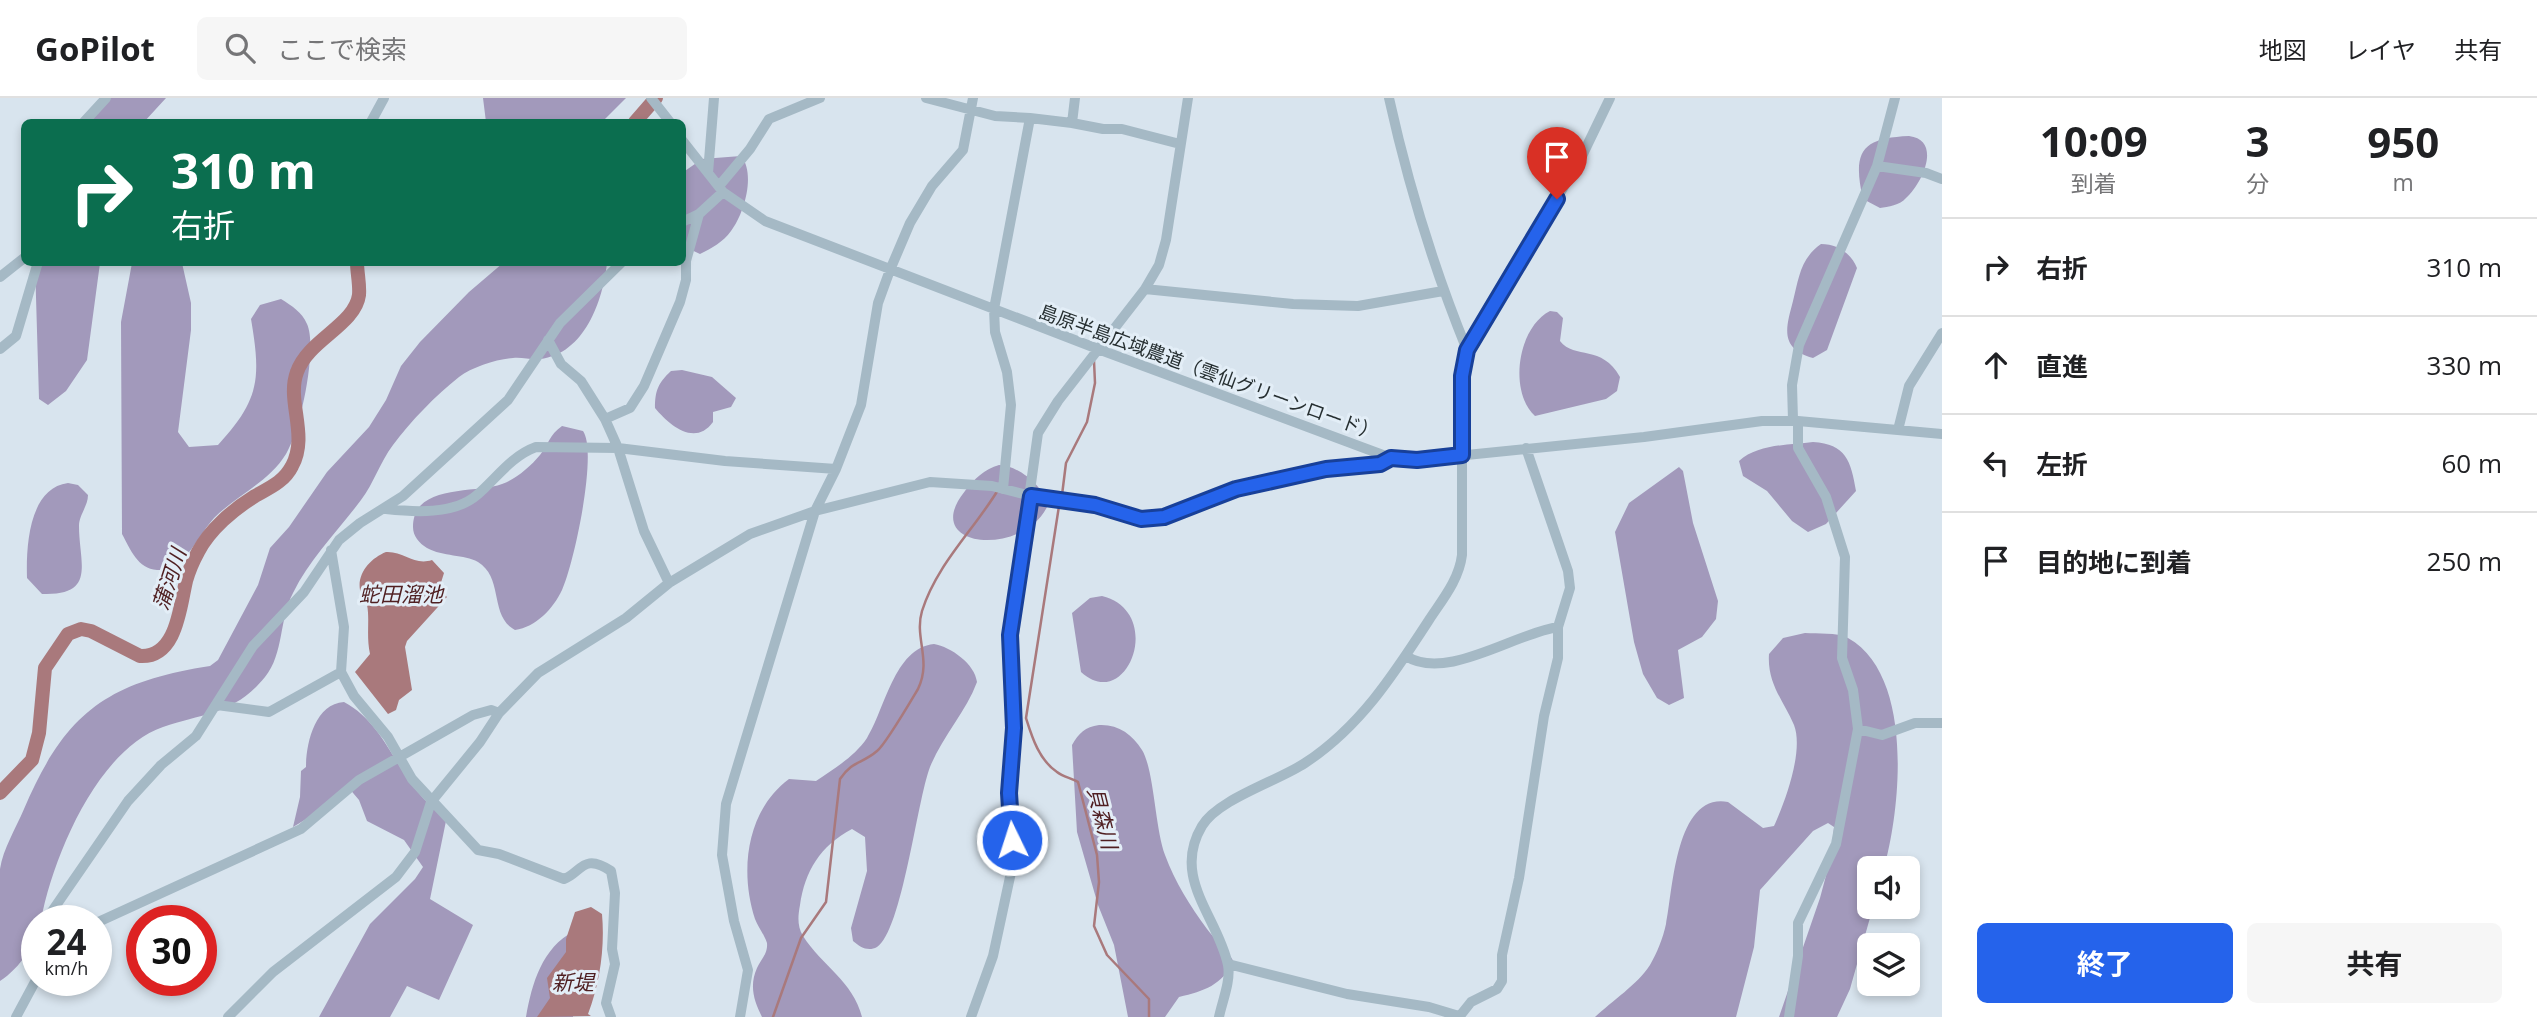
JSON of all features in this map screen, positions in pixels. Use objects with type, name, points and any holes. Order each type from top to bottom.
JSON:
[{"type":"street","points":[[87,119],[106,98]]},
{"type":"street","points":[[373,119],[384,98]]},
{"type":"street","points":[[651,98],[668,119]]},
{"type":"street","points":[[709,173],[714,98]]},
{"type":"street","points":[[686,220],[699,214],[721,189],[769,118],[820,98]]},
{"type":"street","points":[[926,98],[972,111],[1072,123],[1103,130],[1122,129],[1180,144]]},
{"type":"street","points":[[740,1017],[748,970],[734,921],[722,855],[723,819],[815,511],[836,469],[861,405],[878,303],[910,223],[946,167],[957,160],[963,150],[973,98]]},
{"type":"street","points":[[1072,123],[1074,98]]},
{"type":"street","points":[[971,1017],[993,956],[1013,863],[1009,793],[1014,728],[1010,635],[1031,496],[1032,458],[1038,433],[1159,265],[1166,240],[1188,98]]},
{"type":"street","points":[[1389,98],[1443,291],[1467,350]]},
{"type":"street","points":[[1219,1017],[1228,964],[1192,878],[1191,858],[1202,825],[1218,810],[1304,763],[1336,740],[1372,703],[1406,656],[1461,569],[1462,376],[1467,350],[1582,156],[1610,98]]},
{"type":"street","points":[[1790,1017],[1798,956],[1798,923],[1836,844],[1858,729],[1853,690],[1842,658],[1845,557],[1826,497],[1798,448],[1792,385],[1799,345],[1877,166],[1895,98]]},
{"type":"street","points":[[1003,489],[1011,405],[1007,372],[995,332],[993,309],[1030,118]]},
{"type":"street","name":"島原半島広域農道（雲仙グリーンロード）","points":[[686,144],[721,189],[765,221],[1391,458],[1417,460],[1644,437],[1729,424],[1796,421],[1942,434]]},
{"type":"street","points":[[1877,166],[1926,173],[1942,179]]},
{"type":"street","points":[[606,419],[630,408],[644,386],[680,302],[686,280],[686,261],[699,214]]},
{"type":"street","points":[[0,277],[21,260]]},
{"type":"street","points":[[0,349],[16,336],[37,266]]},
{"type":"street","points":[[56,905],[128,801],[161,765],[196,736],[253,646],[304,592],[331,550],[350,530],[386,509],[427,476],[509,400],[548,340],[568,315],[618,266]]},
{"type":"street","points":[[1144,289],[1293,304],[1358,306],[1443,291]]},
{"type":"street","points":[[1898,430],[1909,386],[1942,333]]},
{"type":"street","points":[[548,340],[561,365],[581,381],[606,419],[644,530],[669,583]]},
{"type":"street","points":[[386,509],[430,510],[462,504],[474,498],[525,451],[536,447],[618,448],[724,461],[836,469]]},
{"type":"street","points":[[1228,964],[1347,994],[1429,1007],[1459,1016],[1471,1002],[1497,989],[1502,981],[1502,955],[1519,878],[1544,716],[1558,658],[1558,627],[1570,587],[1569,571],[1526,448]]},
{"type":"street","points":[[228,1017],[273,972],[396,877],[415,852],[431,802],[480,742],[499,713],[538,673],[626,618],[669,583],[750,534],[815,511],[930,482],[1003,489],[1095,505],[1141,519],[1164,517],[1236,489],[1326,469],[1380,464],[1391,458]]},
{"type":"street","points":[[331,550],[344,627],[341,671],[354,696],[388,737],[398,758],[431,802],[470,843],[486,853],[499,854],[565,879],[586,864],[600,865],[611,871],[615,894],[612,949],[615,964],[606,1003],[611,1017]]},
{"type":"street","points":[[1406,656],[1425,664],[1459,659],[1524,635],[1558,627]]},
{"type":"street","points":[[217,705],[269,712],[341,671]]},
{"type":"street","points":[[112,916],[301,829],[359,780],[473,715],[491,710],[499,713]]},
{"type":"street","points":[[1858,729],[1882,734],[1915,723],[1942,723]]},
{"type":"street","points":[[16,1017],[27,996]]},
{"type":"shaded area","points":[[102,98],[166,98],[147,119],[90,119]]},
{"type":"shaded area","points":[[483,98],[626,98],[605,119],[486,119]]},
{"type":"shaded area","points":[[1909,136],[1919,139],[1925,145],[1927,153],[1918,183],[1901,202],[1894,205],[1880,208],[1863,199],[1859,169],[1864,150],[1880,140]]},
{"type":"shaded area","points":[[741,156],[748,173],[748,183],[744,205],[736,224],[721,242],[700,254],[686,247],[686,170],[702,159]]},
{"type":"shaded area","points":[[1821,244],[1843,250],[1857,268],[1827,350],[1813,358],[1795,349],[1790,343],[1787,328],[1801,270],[1809,256]]},
{"type":"shaded area","points":[[35,266],[100,266],[87,360],[66,391],[48,405],[39,399]]},
{"type":"shaded area","points":[[131,266],[183,266],[191,303],[191,330],[178,432],[189,447],[218,445],[250,401],[256,373],[251,319],[260,305],[281,299],[302,316],[310,336],[309,370],[302,410],[286,454],[271,473],[214,518],[183,559],[167,569],[157,570],[145,566],[132,552],[122,534],[121,322]]},
{"type":"shaded area","points":[[499,266],[607,266],[596,308],[580,336],[569,347],[556,355],[540,359],[507,359],[471,370],[450,384],[415,418],[388,452],[361,500],[300,580],[285,614],[279,647],[271,668],[254,689],[218,711],[163,727],[139,739],[118,758],[99,782],[67,837],[45,905],[21,905],[21,961],[0,981],[0,869],[10,839],[56,748],[94,707],[117,693],[174,673],[210,666],[218,660],[258,585],[270,548],[289,527],[327,472],[369,427],[386,400],[401,366],[420,342],[469,292]]},
{"type":"shaded area","points":[[1550,311],[1557,312],[1563,318],[1560,341],[1566,347],[1605,360],[1620,377],[1617,391],[1606,399],[1535,416],[1521,391],[1520,360],[1530,331],[1539,319]]},
{"type":"shaded area","points":[[682,370],[712,377],[736,398],[731,407],[713,412],[713,422],[698,433],[683,431],[667,421],[655,408],[660,383],[671,371]]},
{"type":"shaded area","points":[[562,426],[583,431],[587,443],[586,484],[578,534],[567,577],[558,597],[537,621],[515,630],[502,616],[491,577],[486,569],[472,559],[440,553],[424,546],[413,530],[416,513],[423,503],[434,497],[491,487],[512,479],[536,459]]},
{"type":"shaded area","points":[[1824,443],[1840,450],[1849,463],[1856,491],[1826,524],[1808,532],[1792,521],[1767,491],[1743,476],[1739,461],[1764,448]]},
{"type":"shaded area","points":[[999,465],[1014,469],[1029,478],[1046,498],[1048,505],[1036,522],[1018,533],[999,539],[980,540],[964,535],[955,525],[954,510],[972,482]]},
{"type":"shaded area","points":[[1679,467],[1683,471],[1693,523],[1718,601],[1716,619],[1702,637],[1678,650],[1684,698],[1669,705],[1657,698],[1643,674],[1634,642],[1615,532],[1629,503]]},
{"type":"shaded area","points":[[68,483],[78,485],[88,495],[79,526],[81,575],[78,583],[71,589],[42,594],[27,578],[32,520],[45,495],[55,487]]},
{"type":"shaded area","points":[[1102,596],[1121,606],[1132,621],[1136,638],[1133,656],[1125,671],[1113,680],[1098,681],[1081,672],[1072,613],[1090,598]]},
{"type":"shaded area","points":[[1805,633],[1833,634],[1848,638],[1869,656],[1884,681],[1893,711],[1897,778],[1890,842],[1887,856],[1857,856],[1857,919],[1870,919],[1866,933],[1857,933],[1857,964],[1850,989],[1837,1017],[1779,1017],[1820,898],[1831,857],[1834,827],[1828,823],[1813,831],[1760,890],[1754,947],[1736,1017],[1595,1017],[1639,979],[1655,956],[1666,924],[1680,847],[1697,812],[1710,803],[1728,802],[1763,828],[1774,826],[1792,776],[1797,748],[1794,725],[1773,683],[1769,664],[1769,654],[1783,638]]},
{"type":"shaded area","points":[[934,644],[961,657],[972,669],[977,682],[930,767],[901,892],[886,936],[877,947],[870,949],[853,941],[851,928],[867,871],[865,837],[852,829],[823,852],[810,870],[802,893],[798,917],[801,932],[852,993],[862,1017],[762,1017],[755,999],[753,981],[767,943],[755,919],[748,881],[750,842],[756,824],[775,792],[789,779],[816,781],[856,751],[867,738],[900,668],[909,656],[920,648]]},
{"type":"shaded area","points":[[344,702],[376,730],[416,790],[446,821],[430,899],[473,925],[439,1000],[407,986],[390,1017],[319,1017],[370,924],[415,879],[423,867],[404,840],[367,821],[359,800],[348,787],[318,812],[293,827],[300,797],[301,771],[306,767],[314,726],[326,710],[334,704]]},
{"type":"shaded area","points":[[1099,725],[1124,731],[1142,750],[1169,865],[1195,912],[1234,962],[1218,982],[1179,997],[1165,1017],[1128,1017],[1114,945],[1098,905],[1077,832],[1072,745],[1083,731]]},
{"type":"shaded area","points":[[574,931],[573,1017],[526,1017],[535,979],[546,957],[563,938]]},
{"type":"water","name":"蛇田溜池","points":[[386,552],[414,560],[432,560],[444,573],[439,589],[447,597],[407,641],[405,647],[412,690],[399,700],[396,710],[388,714],[355,672],[370,654],[368,610],[360,590],[361,578],[370,562]]},
{"type":"water","name":"新堤","points":[[591,907],[602,914],[603,939],[598,977],[588,1014],[591,1016],[537,1017],[550,998],[547,978],[566,952],[566,939],[575,912]]},
{"type":"waterway","name":"蒲河川","points":[[638,119],[656,98]]},
{"type":"waterway","name":"蒲河川","points":[[0,793],[32,760],[39,733],[45,668],[68,634],[81,629],[91,631],[140,656],[162,649],[175,629],[188,573],[203,544],[231,513],[276,484],[289,472],[297,454],[298,442],[294,395],[297,372],[311,351],[341,324],[356,306],[359,295],[357,266]]},
{"type":"waterway","name":"貝森川","points":[[1062,495],[1066,463],[1087,422],[1095,383],[1094,361]]},
{"type":"waterway","points":[[773,1017],[801,938],[826,902],[840,779],[849,768],[881,747],[918,689],[923,668],[920,630],[922,611],[946,563],[998,490]]},
{"type":"waterway","name":"貝森川","points":[[1059,506],[1026,718],[1045,761],[1059,774],[1078,782],[1097,855],[1099,882],[1094,926],[1107,955],[1149,999],[1149,1017]]},
{"type":"route","points":[[1012,840],[1009,793],[1014,728],[1010,635],[1031,496],[1095,505],[1141,519],[1164,517],[1236,489],[1326,469],[1380,464],[1391,458],[1417,460],[1462,455],[1462,376],[1467,350],[1557,199]]}]
